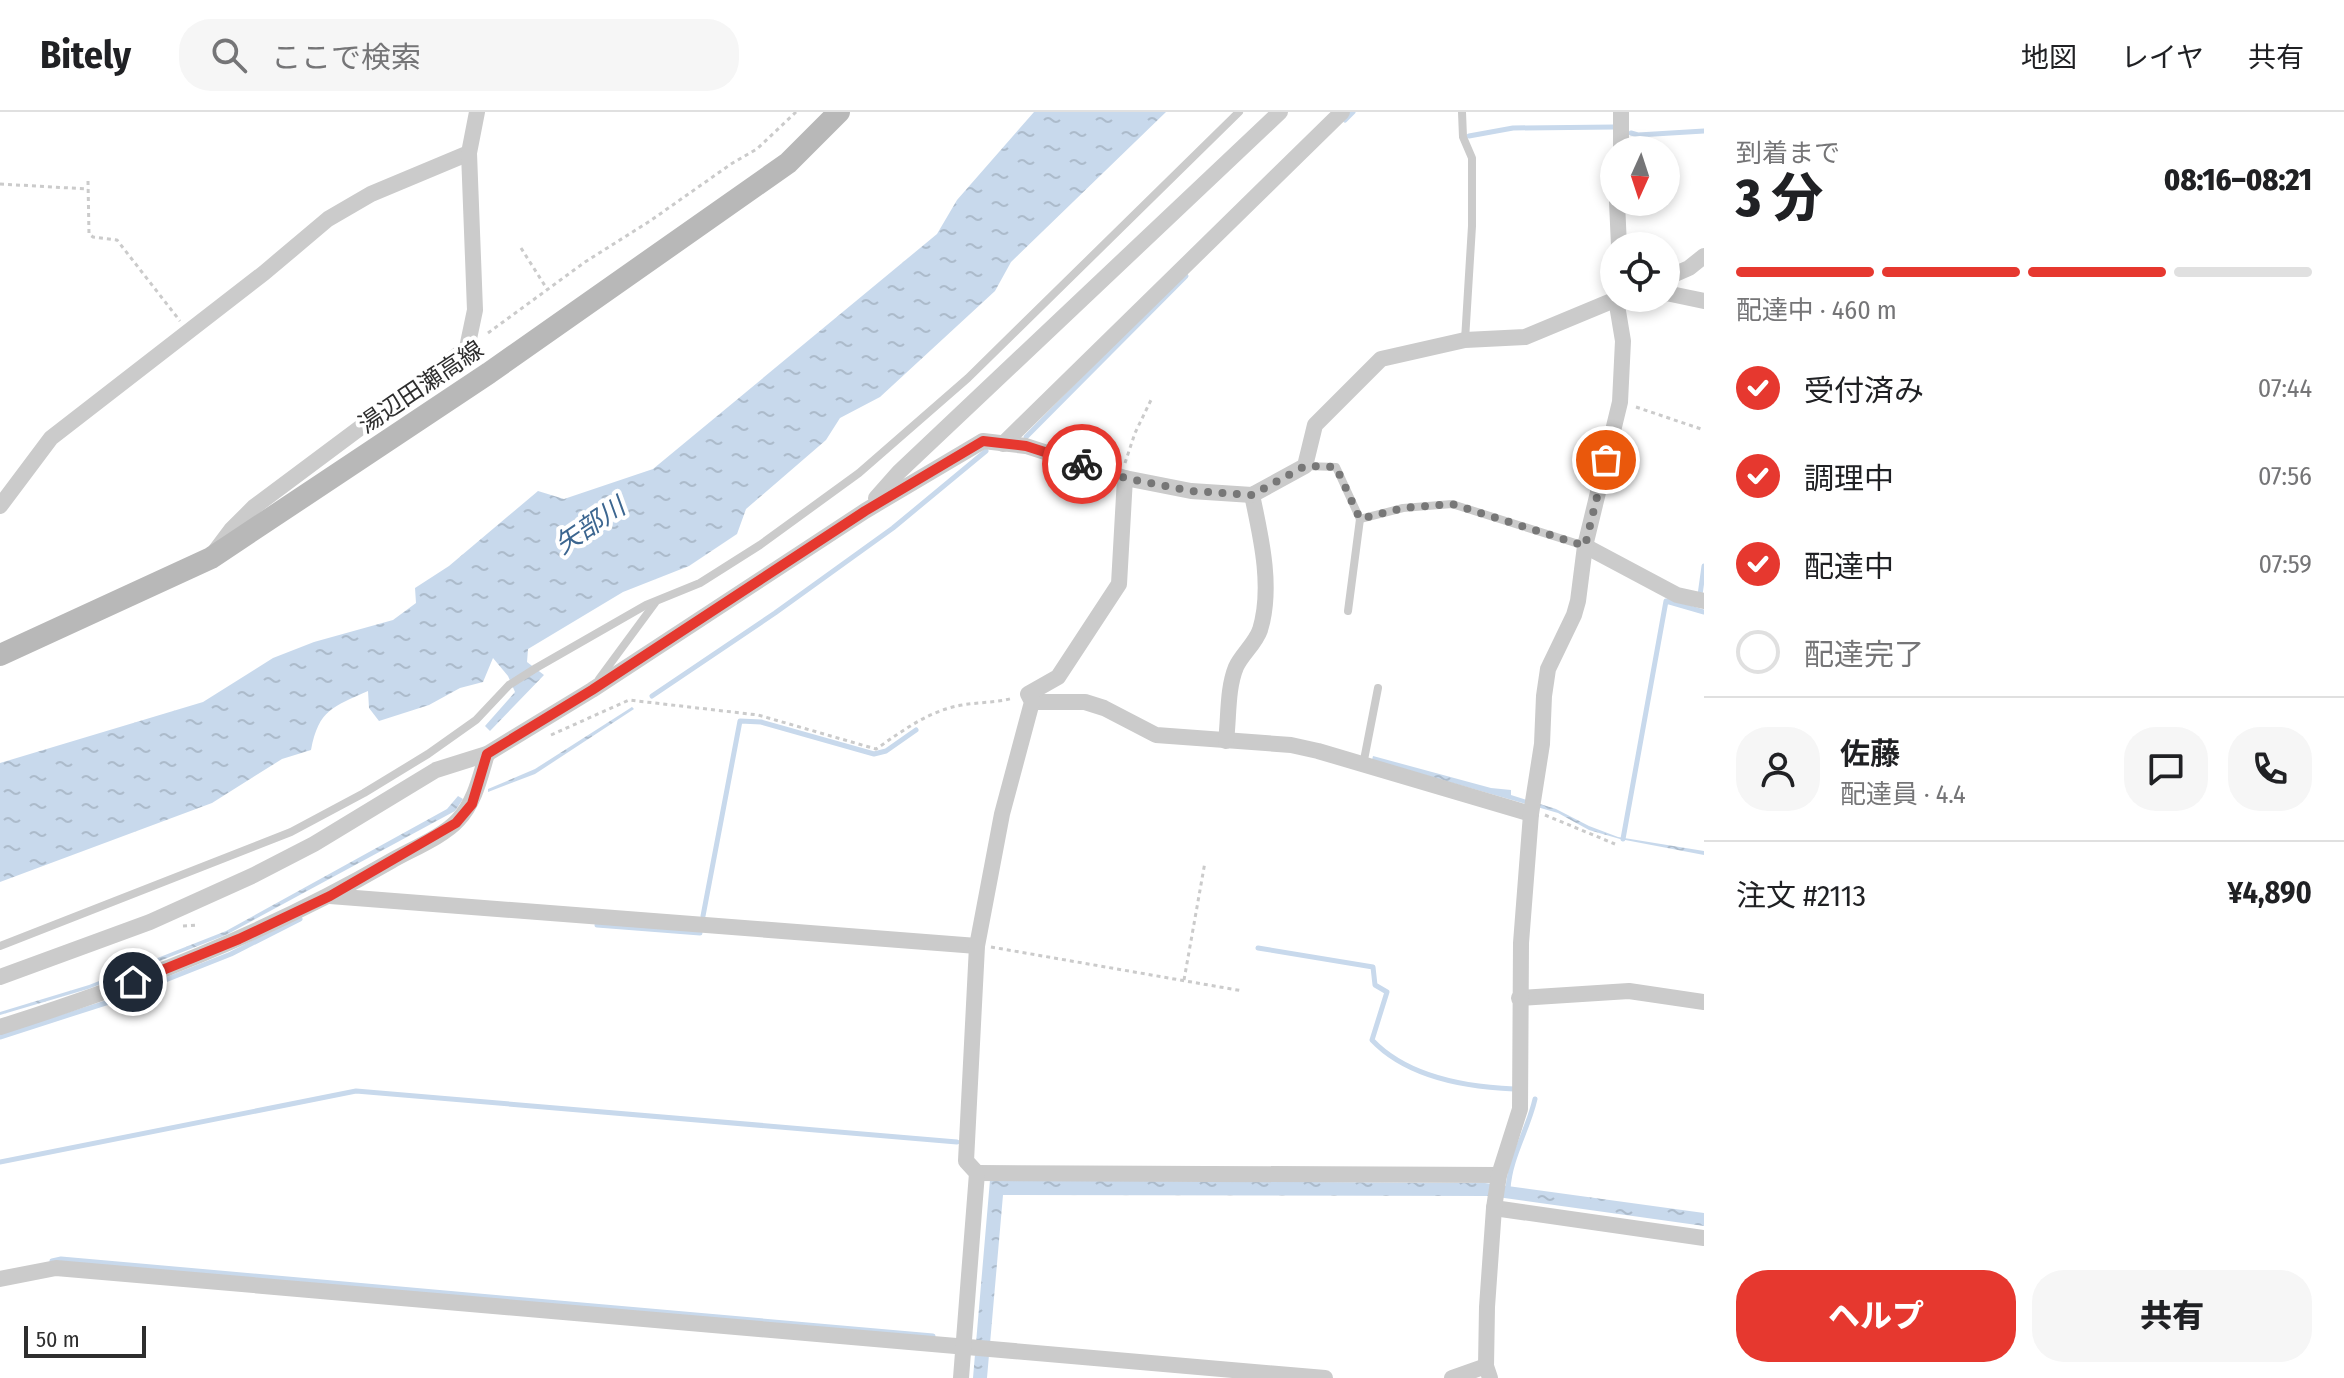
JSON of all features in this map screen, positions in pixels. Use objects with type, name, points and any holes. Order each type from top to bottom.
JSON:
[{"type":"main road","name":"湯辺田瀬高線","points":[[0,655],[211,558],[489,373],[788,163],[839,112]]},
{"type":"street","points":[[211,558],[231,530],[254,507],[467,348],[475,310],[469,153],[477,112]]},
{"type":"street","points":[[865,511],[899,472],[1280,112]]},
{"type":"street","points":[[1003,444],[1342,112]]},
{"type":"street","points":[[1621,112],[1621,136]]},
{"type":"street","points":[[0,506],[51,438],[264,273],[328,219],[371,194],[469,153]]},
{"type":"street","points":[[1680,272],[1704,256]]},
{"type":"street","points":[[1680,296],[1704,301]]},
{"type":"street","points":[[0,977],[150,922],[254,875],[314,844],[436,770],[487,754],[592,690],[865,511],[983,441],[1026,446],[1123,477],[1191,491],[1252,495],[1305,466],[1315,425],[1381,359],[1465,340],[1525,337],[1600,306]]},
{"type":"street","points":[[1452,1378],[1488,1372],[1494,1208],[1499,1175],[1520,1109],[1521,943],[1532,813],[1542,744],[1544,696],[1548,669],[1574,615],[1585,546],[1620,402],[1623,341],[1619,312]]},
{"type":"street","points":[[961,1378],[968,1348],[977,1173],[966,1161],[977,945],[1002,814],[1030,698],[1058,677],[1119,584],[1123,477]]},
{"type":"street","points":[[1226,741],[1232,681],[1237,664],[1259,633],[1265,602],[1263,547],[1252,495]]},
{"type":"street","points":[[1585,546],[1677,595],[1704,601]]},
{"type":"street","points":[[1030,698],[1085,702],[1114,712],[1156,735],[1291,745],[1532,813]]},
{"type":"street","points":[[0,1027],[107,993],[239,939],[330,896],[456,823],[472,804],[487,754]]},
{"type":"street","points":[[330,896],[977,945]]},
{"type":"street","points":[[1519,998],[1629,991],[1704,1002]]},
{"type":"street","points":[[977,1173],[1499,1175]]},
{"type":"street","points":[[1494,1208],[1704,1238]]},
{"type":"street","points":[[0,1279],[56,1268],[1325,1378]]},
{"type":"lane","points":[[0,946],[291,832],[428,754],[476,720],[509,685],[536,668],[656,601],[700,583],[748,553],[859,473],[968,378],[1239,112]]},
{"type":"lane","points":[[1462,112],[1463,137],[1472,158],[1472,226],[1465,340]]},
{"type":"lane","points":[[1305,466],[1336,467],[1360,519],[1348,611]]},
{"type":"lane","points":[[1360,519],[1403,508],[1452,504],[1585,546]]},
{"type":"lane","points":[[592,690],[656,601]]},
{"type":"lane","points":[[1363,765],[1378,688]]},
{"type":"path","points":[[467,348],[547,290],[757,149],[796,112]]},
{"type":"path","points":[[88,181],[89,234],[117,240],[189,332]]},
{"type":"path","points":[[0,184],[88,189]]},
{"type":"path","points":[[521,248],[547,290]]},
{"type":"path","points":[[1123,477],[1135,433],[1151,400]]},
{"type":"path","points":[[1620,402],[1704,430]]},
{"type":"path","points":[[548,736],[629,700],[758,715],[876,749],[931,712],[963,704],[1030,698]]},
{"type":"path","points":[[1532,813],[1561,820],[1581,832],[1615,844]]},
{"type":"path","points":[[1184,981],[1205,862]]},
{"type":"path","points":[[977,945],[1243,991]]},
{"type":"water","name":"矢部川","points":[[1034,112],[1166,112],[1011,262],[995,291],[880,397],[840,418],[826,440],[746,509],[737,534],[689,566],[623,592],[528,649],[527,662],[544,675],[490,731],[485,726],[515,692],[508,676],[493,658],[483,682],[460,688],[429,705],[379,721],[369,708],[368,691],[329,711],[318,726],[311,750],[282,759],[212,803],[0,882],[0,763],[203,702],[273,658],[314,642],[393,620],[416,603],[415,588],[449,566],[538,491],[564,499],[653,469],[937,234],[957,200]]},
{"type":"water","points":[[632,707],[634,709],[535,774],[488,792],[488,789],[535,769]]},
{"type":"water","points":[[1373,756],[1491,788],[1511,790],[1511,795],[1556,809],[1618,837],[1704,851],[1704,855],[1620,839],[1589,830],[1558,813],[1372,760]]},
{"type":"water","points":[[458,796],[463,799],[455,811],[226,935],[88,989],[0,1015],[0,1012],[89,985],[226,931],[447,809]]},
{"type":"water","points":[[990,1180],[1485,1183],[1704,1213],[1704,1226],[1490,1196],[1003,1195],[987,1378],[973,1378]]},
{"type":"waterway","points":[[1345,120],[1353,112]]},
{"type":"waterway","points":[[1469,136],[1513,128],[1614,127]]},
{"type":"waterway","points":[[1631,133],[1704,131]]},
{"type":"waterway","points":[[1026,437],[1186,276]]},
{"type":"waterway","points":[[652,696],[893,528],[986,451]]},
{"type":"waterway","points":[[1700,595],[1704,566]]},
{"type":"waterway","points":[[1623,839],[1666,601],[1704,612]]},
{"type":"waterway","points":[[703,916],[740,721],[761,722],[874,754],[886,751],[916,730]]},
{"type":"waterway","points":[[0,1037],[115,1000],[231,954],[300,919]]},
{"type":"waterway","points":[[597,925],[700,933]]},
{"type":"waterway","points":[[1258,948],[1373,967],[1375,985],[1387,992],[1372,1040],[1386,1053],[1438,1078],[1476,1086],[1514,1089]]},
{"type":"waterway","points":[[0,1162],[356,1091],[957,1142]]},
{"type":"waterway","points":[[1508,1189],[1512,1166],[1535,1099]]},
{"type":"waterway","points":[[52,1261],[61,1259],[933,1336]]},
{"type":"way so far","points":[[1082,464],[1125,478],[1191,491],[1252,495],[1305,466],[1336,467],[1360,519],[1403,508],[1452,504],[1585,546],[1606,460]]},
{"type":"route","points":[[133,982],[239,939],[330,896],[456,823],[472,804],[487,754],[592,690],[865,511],[983,441],[1026,446],[1082,464]]}]
